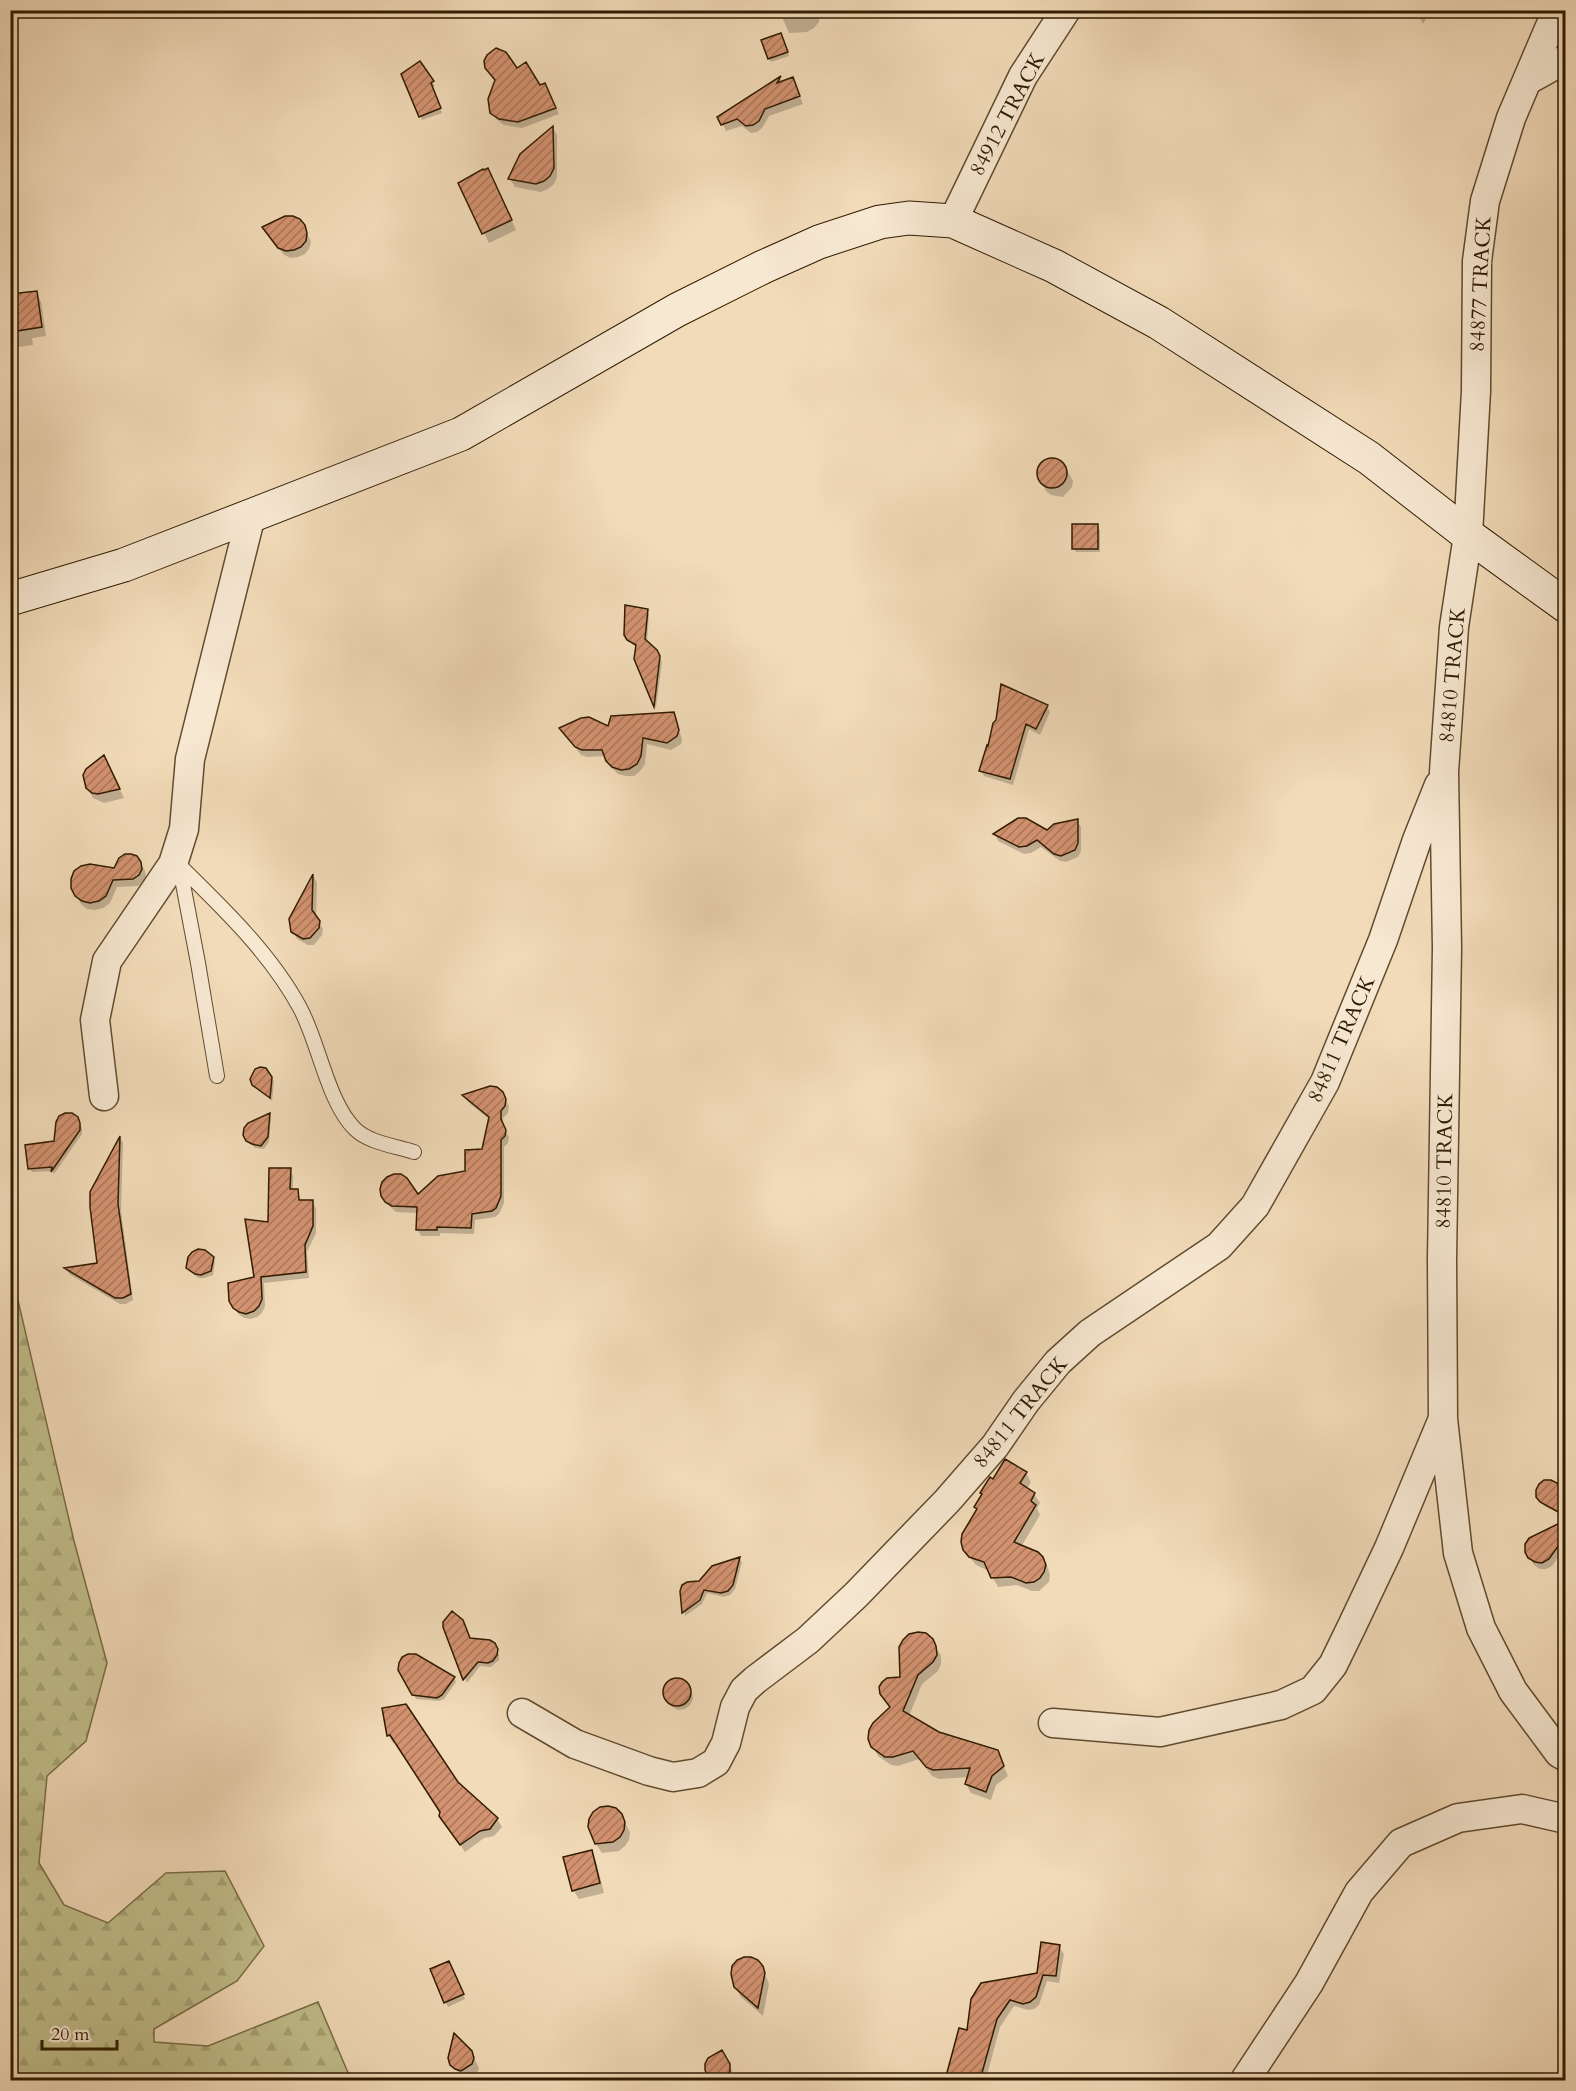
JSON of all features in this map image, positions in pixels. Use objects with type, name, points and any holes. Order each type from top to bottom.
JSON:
[{"type":"street","name":"84912 TRACK","points":[[953,221],[1023,76],[1066,10]]},
{"type":"street","name":"84877 TRACK","points":[[1468,535],[1476,391],[1477,261],[1485,201],[1505,139],[1557,10]]},
{"type":"street","points":[[1528,80],[1566,59]]},
{"type":"street","points":[[10,599],[124,565],[461,434],[677,310],[819,242],[879,222],[909,218],[953,221],[1054,266],[1159,323],[1369,458],[1468,535],[1566,606]]},
{"type":"street","points":[[104,1096],[95,1020],[107,961],[178,859],[184,829],[190,759],[208,679],[251,514]]},
{"type":"street","name":"84810 TRACK","points":[[1468,535],[1454,627],[1444,772],[1447,948],[1442,1259],[1443,1419],[1458,1553],[1481,1628],[1513,1691],[1559,1752],[1566,1757]]},
{"type":"street","name":"84811 TRACK","points":[[522,1713],[575,1744],[649,1771],[673,1777],[698,1773],[716,1762],[726,1743],[735,1707],[744,1690],[816,1633],[947,1501],[995,1446],[1026,1401],[1058,1362],[1090,1333],[1219,1246],[1255,1206],[1325,1082],[1383,940],[1417,840],[1444,772]]},
{"type":"street","points":[[1053,1723],[1160,1732],[1281,1705],[1313,1690],[1333,1665],[1352,1628],[1389,1548],[1443,1419]]},
{"type":"street","points":[[1245,2080],[1308,1983],[1359,1892],[1401,1843],[1458,1818],[1522,1809],[1566,1819]]},
{"type":"lane","points":[[178,859],[217,1076]]},
{"type":"lane","points":[[178,859],[281,976],[301,1010],[314,1039],[325,1073],[343,1115],[354,1129],[363,1136],[414,1152]]},
{"type":"green space","points":[[10,1266],[74,1541],[107,1663],[86,1741],[47,1776],[39,1863],[64,1905],[108,1923],[166,1873],[225,1871],[264,1946],[237,1981],[154,2029],[154,2042],[208,2046],[318,2002],[349,2075],[348,2080],[11,2080]]},
{"type":"building","points":[[781,33],[788,52],[768,59],[761,40]]},
{"type":"building","points":[[496,48],[506,52],[517,68],[526,62],[540,85],[545,83],[556,108],[518,122],[499,119],[490,113],[488,99],[495,80],[485,68],[484,61],[487,55]]},
{"type":"building","points":[[420,61],[434,81],[431,83],[441,108],[419,117],[401,74]]},
{"type":"building","points":[[781,76],[777,83],[793,77],[800,96],[765,109],[759,121],[753,125],[746,126],[737,119],[721,125],[717,117]]},
{"type":"building","points":[[553,126],[554,168],[550,176],[536,184],[508,179],[520,154]]},
{"type":"building","points":[[488,168],[512,220],[482,234],[458,183]]},
{"type":"building","points":[[285,216],[300,219],[305,225],[306,241],[294,250],[286,251],[278,248],[262,227]]},
{"type":"building","points":[[37,291],[42,327],[10,332],[10,294]]},
{"type":"building","points":[[1052,458],[1063,462],[1067,473],[1063,484],[1052,488],[1041,484],[1037,473],[1041,462]]},
{"type":"building","points":[[1072,524],[1098,524],[1098,549],[1072,549]]},
{"type":"building","points":[[625,605],[648,609],[645,639],[660,656],[654,707],[634,659],[636,645],[627,640],[624,635]]},
{"type":"building","points":[[1001,684],[1048,705],[1036,729],[1026,724],[1010,779],[979,771],[993,723],[996,720]]},
{"type":"building","points":[[674,712],[679,730],[677,736],[667,743],[643,738],[641,756],[637,764],[629,769],[621,770],[612,767],[606,761],[602,750],[582,750],[575,747],[559,728],[581,718],[589,717],[608,726],[611,716]]},
{"type":"building","points":[[104,755],[120,789],[98,794],[92,793],[86,788],[83,775],[86,769]]},
{"type":"building","points":[[1018,818],[1026,818],[1047,830],[1054,824],[1078,819],[1078,843],[1075,850],[1061,856],[1054,854],[1037,840],[1027,846],[1019,847],[993,834]]},
{"type":"building","points":[[125,854],[137,856],[141,862],[142,869],[139,875],[133,879],[113,880],[106,896],[99,901],[90,903],[75,896],[71,888],[74,871],[90,864],[114,868],[119,858]]},
{"type":"building","points":[[313,874],[312,910],[320,921],[319,928],[310,938],[303,939],[291,932],[289,919]]},
{"type":"building","points":[[266,1068],[272,1077],[270,1098],[252,1085],[250,1079],[255,1069]]},
{"type":"building","points":[[490,1086],[497,1087],[506,1099],[501,1111],[501,1119],[506,1130],[501,1140],[501,1196],[496,1208],[492,1211],[472,1214],[471,1228],[437,1227],[437,1230],[416,1230],[417,1207],[392,1206],[385,1202],[381,1196],[382,1182],[394,1174],[401,1174],[407,1178],[418,1194],[438,1176],[465,1171],[465,1150],[482,1149],[489,1117],[462,1095]]},
{"type":"building","points":[[72,1113],[78,1117],[80,1130],[51,1172],[52,1167],[28,1169],[25,1145],[54,1141],[56,1122],[59,1116]]},
{"type":"building","points":[[270,1113],[268,1137],[261,1146],[246,1141],[243,1135],[248,1123]]},
{"type":"building","points":[[120,1136],[118,1204],[131,1294],[123,1298],[115,1298],[64,1268],[97,1263],[90,1192]]},
{"type":"building","points":[[269,1168],[291,1168],[290,1189],[298,1189],[299,1200],[313,1200],[313,1226],[305,1245],[306,1272],[261,1277],[262,1299],[254,1311],[246,1314],[233,1308],[229,1301],[228,1283],[254,1277],[245,1219],[268,1222]]},
{"type":"building","points":[[198,1249],[205,1250],[214,1257],[211,1271],[201,1275],[186,1268],[188,1257]]},
{"type":"building","points":[[1005,1459],[1027,1472],[1020,1483],[1035,1493],[1031,1501],[1036,1505],[1014,1542],[1038,1552],[1043,1557],[1046,1565],[1044,1572],[1034,1582],[1026,1583],[1011,1577],[991,1578],[984,1562],[969,1557],[963,1550],[961,1542],[962,1534],[977,1509],[974,1507],[982,1494],[980,1493],[990,1477],[993,1479]]},
{"type":"building","points":[[1544,1480],[1557,1483],[1561,1489],[1562,1514],[1540,1502],[1536,1497],[1536,1490]]},
{"type":"building","points":[[1566,1520],[1566,1535],[1549,1559],[1542,1563],[1528,1558],[1525,1544],[1529,1538]]},
{"type":"building","points":[[740,1557],[733,1585],[728,1591],[721,1593],[704,1590],[700,1600],[682,1613],[680,1591],[682,1585],[699,1581],[712,1566]]},
{"type":"building","points":[[452,1611],[463,1620],[470,1638],[490,1640],[498,1649],[493,1661],[478,1662],[463,1680],[443,1627],[443,1622]]},
{"type":"building","points":[[926,1633],[933,1639],[937,1655],[933,1662],[918,1675],[903,1711],[939,1732],[998,1750],[1004,1766],[992,1776],[986,1792],[965,1784],[970,1768],[933,1770],[926,1767],[913,1751],[885,1757],[871,1747],[868,1739],[869,1730],[890,1707],[880,1694],[879,1687],[887,1678],[900,1677],[899,1647],[909,1634]]},
{"type":"building","points":[[416,1654],[455,1677],[442,1695],[437,1698],[412,1695],[398,1670],[402,1657]]},
{"type":"building","points":[[677,1678],[687,1682],[691,1692],[687,1702],[677,1706],[667,1702],[663,1692],[667,1682]]},
{"type":"building","points":[[406,1704],[458,1782],[498,1818],[490,1829],[480,1831],[460,1845],[439,1816],[440,1812],[390,1735],[387,1736],[382,1708]]},
{"type":"building","points":[[600,1807],[616,1808],[622,1814],[625,1822],[624,1830],[613,1842],[595,1844],[588,1827],[589,1819]]},
{"type":"building","points":[[592,1850],[600,1883],[572,1891],[563,1857]]},
{"type":"building","points":[[1041,1942],[1060,1945],[1056,1976],[1043,1975],[1036,1997],[1030,2002],[1023,2004],[1010,2000],[997,2019],[980,2080],[945,2080],[959,2028],[967,2030],[971,1999],[981,1983],[1037,1973]]},
{"type":"building","points":[[744,1957],[758,1960],[765,1973],[758,2008],[734,1987],[732,1966]]},
{"type":"building","points":[[449,1961],[464,1994],[444,2003],[430,1969]]},
{"type":"building","points":[[454,2033],[472,2051],[474,2058],[472,2064],[461,2071],[450,2065],[448,2058]]},
{"type":"building","points":[[722,2050],[730,2064],[730,2071],[726,2077],[714,2080],[708,2076],[705,2064],[708,2058]]}]
